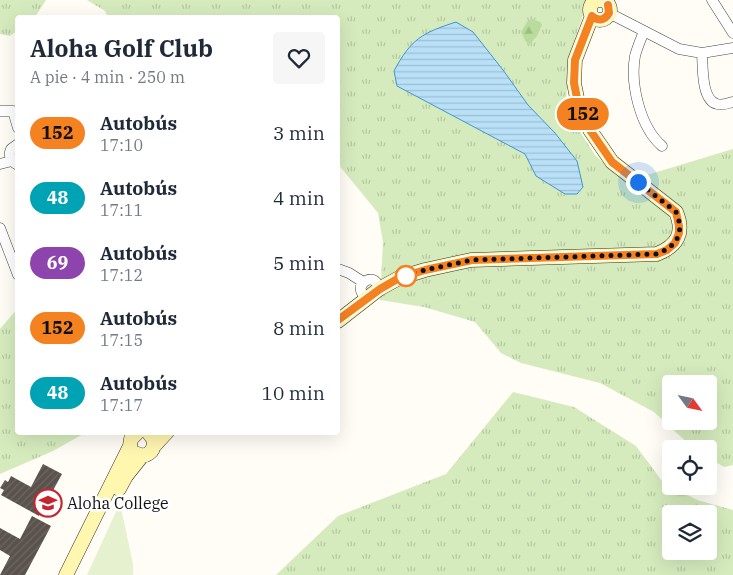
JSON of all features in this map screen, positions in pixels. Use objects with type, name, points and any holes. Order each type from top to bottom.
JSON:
[{"type":"street","points":[[340,319],[399,278],[425,270],[472,260],[657,254],[667,250],[675,243],[679,233],[676,212],[612,162],[590,130],[578,103],[574,83],[575,60],[592,16],[590,12],[592,4],[601,0],[608,5],[609,13],[604,19],[600,20],[592,16]]},
{"type":"street","points":[[712,0],[733,33]]},
{"type":"street","points":[[609,13],[679,49],[702,53],[733,48]]},
{"type":"street","points":[[644,31],[635,57],[634,78],[638,104],[644,122],[653,138],[662,146]]},
{"type":"street","points":[[702,53],[706,91],[710,101],[717,104],[733,102]]},
{"type":"street","points":[[0,110],[12,111],[15,120]]},
{"type":"street","points":[[0,164],[15,163],[10,152],[15,145]]},
{"type":"street","points":[[0,228],[15,267]]},
{"type":"street","points":[[340,270],[363,282]]},
{"type":"street","points":[[363,282],[374,280],[377,282],[374,294]]},
{"type":"street","points":[[363,282],[361,292],[364,296],[374,294]]},
{"type":"street","points":[[66,575],[130,446],[131,439],[135,435]]},
{"type":"street","points":[[150,435],[155,445]]},
{"type":"street","points":[[76,575],[126,476],[142,456],[153,450],[155,445],[165,435]]},
{"type":"street","points":[[130,446],[133,451],[142,456]]},
{"type":"green space","points":[[0,0],[46,0],[36,15],[15,15],[15,32],[10,36],[0,34]]},
{"type":"green space","points":[[87,0],[590,0],[586,6],[569,56],[566,104],[573,121],[595,155],[617,176],[647,175],[733,149],[733,465],[724,467],[717,463],[717,440],[684,440],[673,430],[718,430],[718,375],[662,375],[662,419],[654,412],[600,383],[521,363],[501,353],[475,322],[424,307],[380,300],[383,242],[378,213],[340,166],[340,15],[107,15],[105,11]]},
{"type":"green space","points":[[532,19],[540,22],[542,25],[537,36],[530,44],[526,42],[521,32],[527,22]]},
{"type":"green space","points":[[15,311],[15,435],[81,435],[53,451],[0,474],[0,329]]},
{"type":"green space","points":[[513,392],[574,407],[636,446],[662,481],[662,495],[688,495],[697,500],[715,505],[662,505],[662,560],[717,560],[717,506],[733,510],[733,575],[276,575],[338,516],[446,474]]},
{"type":"green space","points":[[120,503],[133,564],[133,575],[87,575]]},
{"type":"water","points":[[456,22],[473,32],[528,105],[555,133],[577,161],[583,187],[577,194],[565,194],[536,176],[525,154],[397,86],[394,71],[412,44],[434,30]]},
{"type":"building","points":[[43,464],[62,474],[39,516],[1,495],[4,490],[0,488],[5,480],[8,482],[11,476],[31,487]]},
{"type":"building","points":[[32,516],[51,526],[25,575],[0,575],[10,556],[0,550],[0,528],[20,539]]},
{"type":"bus line","name":"152","points":[[340,319],[380,289],[399,278],[425,270],[472,260],[657,254],[667,250],[675,243],[679,233],[679,219],[676,212],[612,162],[590,130],[578,103],[574,83],[575,60],[592,16],[595,19],[604,19],[609,13],[608,5]]},
{"type":"place","name":"Aloha College","points":[[48,503]]},
{"type":"route","points":[[406,276],[472,260],[657,254],[667,250],[675,243],[679,233],[679,219],[676,212],[638,182]]}]
